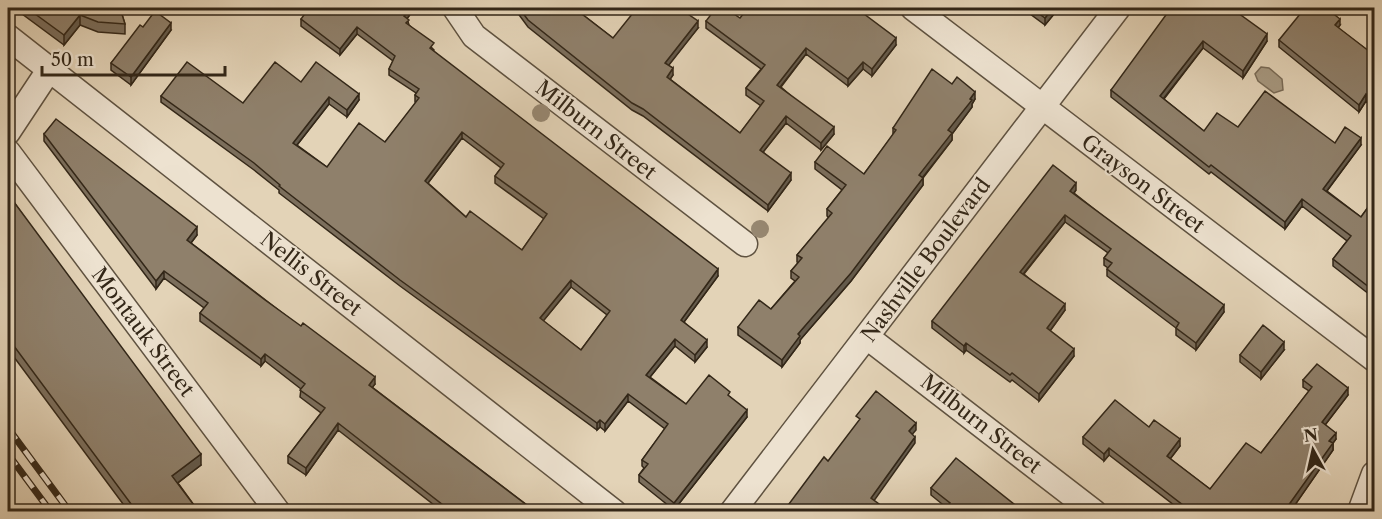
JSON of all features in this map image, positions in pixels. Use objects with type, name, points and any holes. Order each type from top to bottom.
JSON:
[{"type":"street","name":"Milburn Street","points":[[454,8],[474,36],[745,244]]},
{"type":"street","name":"Grayson Street","points":[[913,8],[1374,359]]},
{"type":"street","name":"Nashville Boulevard","points":[[732,512],[1118,8]]},
{"type":"street","name":"Nellis Street","points":[[8,37],[614,512]]},
{"type":"street","points":[[8,132],[49,69]]},
{"type":"street","name":"Montauk Street","points":[[8,152],[278,512]]},
{"type":"street","name":"Milburn Street","points":[[867,338],[1094,512]]},
{"type":"street","points":[[1360,512],[1374,474]]},
{"type":"shaded area","points":[[1261,67],[1269,68],[1282,79],[1283,90],[1274,93],[1258,81],[1255,74]]},
{"type":"building","points":[[27,8],[120,8],[125,24],[98,22],[80,15],[64,35]]},
{"type":"building","points":[[309,8],[322,8],[328,12],[332,8],[409,9],[404,16],[409,20],[406,23],[434,43],[430,48],[718,269],[681,320],[707,340],[695,355],[675,339],[646,375],[686,404],[709,375],[730,392],[728,395],[747,410],[674,503],[639,475],[648,464],[642,460],[668,424],[628,394],[605,424],[600,420],[597,423],[400,280],[279,186],[254,163],[161,96],[187,62],[243,103],[275,62],[301,82],[316,62],[359,94],[347,110],[329,97],[293,143],[327,167],[359,123],[385,142],[419,98],[415,95],[419,89],[389,69],[395,56],[357,27],[340,49],[301,19]],"holes":[[[462,132],[504,164],[495,176],[547,214],[522,250],[470,211],[466,217],[425,181]],[[571,280],[610,311],[581,350],[540,318]]]},
{"type":"building","points":[[519,8],[574,8],[613,38],[637,8],[679,8],[698,21],[665,63],[673,68],[667,77],[740,133],[764,101],[746,88],[765,65],[706,21],[716,8],[725,8],[740,18],[748,8],[856,8],[896,38],[872,69],[863,62],[848,79],[806,48],[777,85],[834,127],[821,143],[786,116],[760,150],[791,173],[768,205],[632,103],[528,20]]},
{"type":"building","points":[[1031,8],[1053,8],[1045,18]]},
{"type":"building","points":[[1171,8],[1231,8],[1267,34],[1243,71],[1203,41],[1160,96],[1204,131],[1217,113],[1238,127],[1265,91],[1335,143],[1345,127],[1361,138],[1323,189],[1361,217],[1374,199],[1374,291],[1333,259],[1351,236],[1302,199],[1285,222],[1211,165],[1209,167],[1111,90]]},
{"type":"building","points":[[1305,8],[1326,8],[1340,19],[1335,25],[1374,55],[1374,101],[1366,94],[1359,105],[1279,40]]},
{"type":"building","points":[[155,11],[171,23],[131,77],[111,63],[140,25],[143,27]]},
{"type":"building","points":[[932,69],[952,84],[957,77],[975,92],[970,99],[972,100],[948,130],[952,133],[919,175],[923,178],[851,273],[798,334],[800,336],[782,360],[738,327],[759,300],[771,309],[799,277],[791,271],[802,258],[797,255],[832,213],[827,209],[846,185],[815,162],[827,146],[864,174],[896,130],[893,128]]},
{"type":"building","points":[[56,119],[197,227],[187,240],[265,300],[301,326],[303,323],[375,377],[369,385],[536,512],[452,512],[338,423],[306,468],[288,456],[325,408],[300,390],[305,384],[265,354],[261,359],[200,313],[208,303],[164,271],[156,281],[44,134]]},
{"type":"building","points":[[1053,165],[1076,183],[1070,191],[1224,305],[1196,343],[1176,328],[1179,323],[1107,269],[1112,263],[1104,258],[1111,249],[1065,215],[1020,272],[1065,304],[1047,328],[1074,349],[1039,394],[966,343],[964,346],[932,321]]},
{"type":"building","points":[[8,194],[201,454],[172,476],[199,512],[137,512],[8,338]]},
{"type":"building","points":[[1263,325],[1284,342],[1261,372],[1240,355]]},
{"type":"building","points":[[1317,364],[1348,388],[1322,422],[1336,433],[1329,441],[1333,443],[1288,506],[1295,512],[1192,512],[1109,448],[1104,454],[1083,437],[1115,400],[1149,427],[1154,420],[1180,439],[1167,456],[1210,489],[1246,443],[1261,453],[1312,387],[1303,380]]},
{"type":"building","points":[[876,391],[916,423],[909,431],[915,437],[871,498],[890,512],[783,512],[824,457],[828,461],[860,419],[856,416]]},
{"type":"building","points":[[956,458],[1024,512],[954,512],[947,507],[950,503],[931,488]]},
{"type":"railway","points":[[8,428],[70,512]]},
{"type":"railway","points":[[8,454],[51,512]]}]
